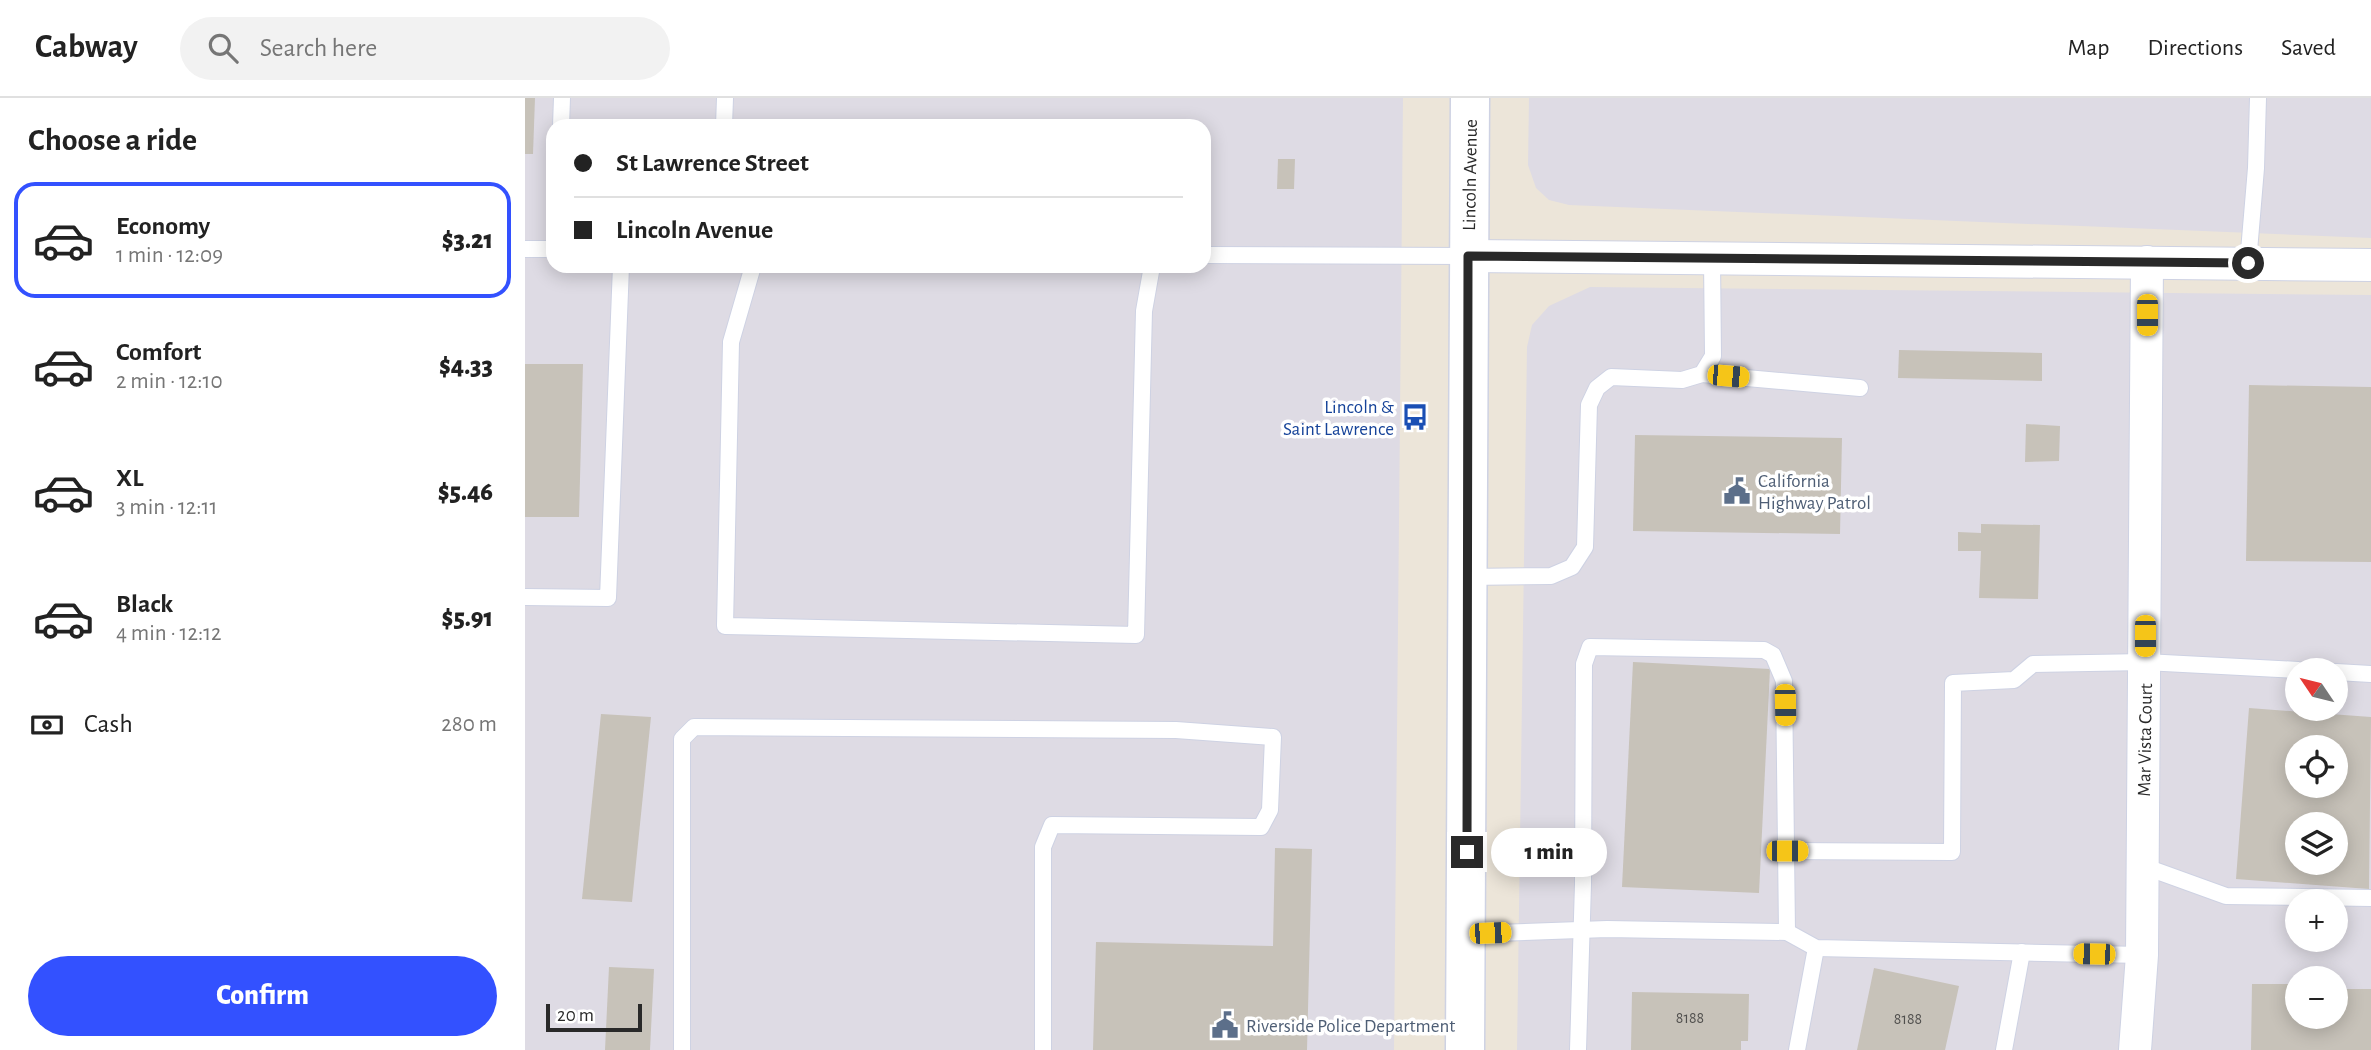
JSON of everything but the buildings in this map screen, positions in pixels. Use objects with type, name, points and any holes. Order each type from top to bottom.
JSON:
[{"type":"street","name":"Lincoln Avenue","points":[[1465,1050],[1470,98]]},
{"type":"street","points":[[1468,256],[2371,265]]},
{"type":"street","name":"Mar Vista Court","points":[[2135,1050],[2142,955],[2147,262]]},
{"type":"lane","points":[[561,119],[562,98]]},
{"type":"lane","points":[[724,119],[725,98]]},
{"type":"lane","points":[[2248,263],[2256,168],[2258,98]]},
{"type":"lane","points":[[525,249],[546,249]]},
{"type":"lane","points":[[1211,255],[1468,256]]},
{"type":"lane","points":[[1702,374],[1713,356],[1712,259]]},
{"type":"lane","points":[[525,597],[608,598],[621,273]]},
{"type":"lane","points":[[751,273],[731,342],[725,626],[1136,635],[1145,311],[1152,273]]},
{"type":"lane","points":[[1466,576],[1551,576],[1572,567],[1585,547],[1589,405],[1597,388],[1611,377],[1682,380],[1702,374],[1860,388]]},
{"type":"lane","points":[[1578,1050],[1584,664],[1590,647],[1764,650],[1773,655],[1784,681],[1787,932]]},
{"type":"lane","points":[[1787,851],[1952,852],[1953,683],[2014,680],[2033,664],[2145,662],[2285,669]]},
{"type":"lane","points":[[2349,673],[2371,674]]},
{"type":"lane","points":[[682,1050],[682,739],[694,727],[1175,730],[1273,737],[1271,810],[1261,827],[1052,825],[1043,847],[1043,1050]]},
{"type":"lane","points":[[2143,866],[2226,896],[2371,898]]},
{"type":"lane","points":[[1467,934],[1581,930],[1787,932],[1816,948],[2142,955]]},
{"type":"lane","points":[[1797,1050],[1816,948]]},
{"type":"lane","points":[[2004,1050],[2022,952]]},
{"type":"shaded area","points":[[525,98],[1403,98],[1394,1050],[525,1050]]},
{"type":"shaded area","points":[[1529,98],[2371,98],[2371,238],[1569,205],[1549,200],[1536,188],[1528,165]]},
{"type":"shaded area","points":[[1590,287],[2371,295],[2371,1050],[1517,1050],[1527,347],[1532,325],[1549,306]]},
{"type":"place","name":"Lincoln & Saint Lawrence","points":[[1415,417]]},
{"type":"place","name":"California Highway Patrol","points":[[1737,491]]},
{"type":"place","name":"Riverside Police Department","points":[[1225,1025]]},
{"type":"route","points":[[1467,852],[1468,256],[2248,263]]}]
